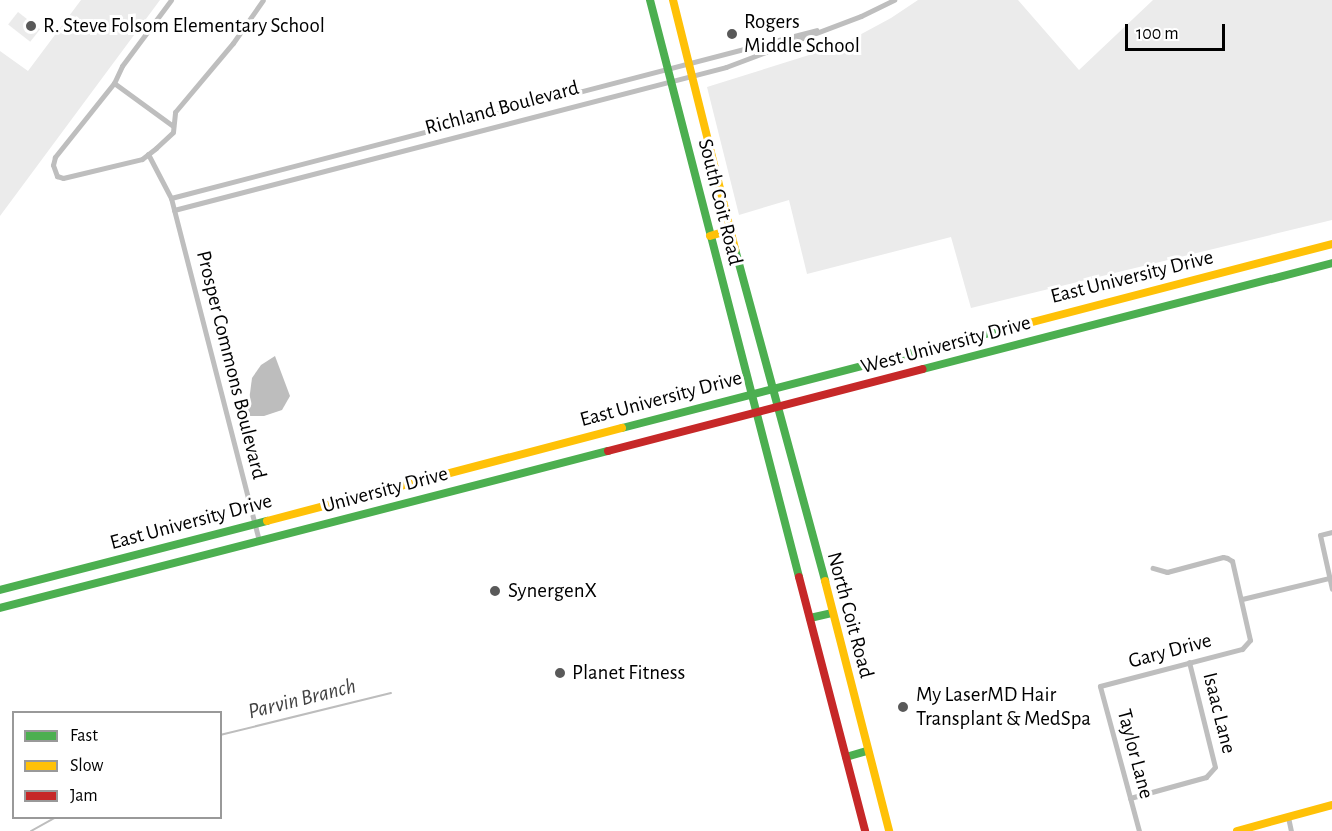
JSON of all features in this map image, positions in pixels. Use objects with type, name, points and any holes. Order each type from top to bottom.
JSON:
[{"type":"main road","name":"South Coit Road","points":[[650,0],[756,413]]},
{"type":"main road","name":"South Coit Road","points":[[673,0],[730,230],[779,407]]},
{"type":"main road","points":[[710,236],[730,230]]},
{"type":"main road","name":"East University Drive","points":[[0,590],[1332,244]]},
{"type":"main road","name":"West University Drive","points":[[779,407],[1332,263]]},
{"type":"main road","name":"University Drive","points":[[0,608],[779,407]]},
{"type":"main road","name":"North Coit Road","points":[[779,407],[889,831]]},
{"type":"main road","name":"North Coit Road","points":[[756,413],[865,831]]},
{"type":"main road","points":[[810,618],[831,613]]},
{"type":"main road","points":[[846,757],[867,751]]},
{"type":"main road","points":[[1237,831],[1332,805]]},
{"type":"street","points":[[171,0],[122,66],[114,83],[56,157],[54,169],[57,176],[63,178],[142,159],[148,154],[173,132],[175,112],[232,43],[263,0]]},
{"type":"street","name":"Richland Boulevard","points":[[174,210],[751,60],[894,0]]},
{"type":"street","name":"Richland Boulevard","points":[[171,198],[834,26]]},
{"type":"street","points":[[114,83],[173,126]]},
{"type":"street","name":"Prosper Commons Boulevard","points":[[148,154],[171,198],[259,541]]},
{"type":"street","points":[[1332,532],[1320,535],[1332,589]]},
{"type":"street","points":[[1153,568],[1167,572],[1222,557],[1227,558],[1232,561],[1242,599],[1329,578]]},
{"type":"street","name":"Gary Drive","points":[[1100,687],[1242,649],[1248,645],[1250,635],[1242,599]]},
{"type":"street","name":"Isaac Lane","points":[[1130,798],[1206,777],[1213,772],[1215,758],[1189,662]]},
{"type":"street","name":"Taylor Lane","points":[[1100,687],[1139,831]]},
{"type":"street","points":[[1288,817],[1291,831]]},
{"type":"shaded area","points":[[81,0],[160,0],[0,216],[0,51],[28,71]]},
{"type":"shaded area","points":[[918,0],[1018,0],[1079,70],[1153,0],[1332,0],[1332,220],[971,308],[951,237],[807,274],[789,200],[739,215],[707,87],[841,45],[891,18]]},
{"type":"shaded area","points":[[18,12],[40,29],[30,42],[8,25]]},
{"type":"shaded area","points":[[275,356],[290,396],[282,410],[264,416],[247,416],[252,378],[261,365]]},
{"type":"waterway","name":"Parvin Branch","points":[[222,735],[391,693]]},
{"type":"waterway","name":"Parvin Branch","points":[[31,831],[52,819]]},
{"type":"traffic: fast","points":[[650,0],[799,577]]},
{"type":"traffic: fast","points":[[735,249],[825,581]]},
{"type":"traffic: fast","points":[[923,369],[1332,263]]},
{"type":"traffic: fast","points":[[622,428],[1025,324]]},
{"type":"traffic: fast","points":[[0,608],[608,451]]},
{"type":"traffic: fast","points":[[0,590],[267,521]]},
{"type":"traffic: fast","points":[[810,618],[831,613]]},
{"type":"traffic: fast","points":[[846,757],[867,751]]},
{"type":"traffic: slow","points":[[673,0],[735,249]]},
{"type":"traffic: slow","points":[[710,236],[730,230]]},
{"type":"traffic: slow","points":[[1025,324],[1332,244]]},
{"type":"traffic: slow","points":[[267,521],[622,428]]},
{"type":"traffic: slow","points":[[825,581],[889,831]]},
{"type":"traffic: slow","points":[[1237,831],[1332,805]]},
{"type":"traffic: jam","points":[[608,451],[923,369]]},
{"type":"traffic: jam","points":[[799,577],[865,831]]},
{"type":"place","name":"R. Steve Folsom Elementary School","points":[[31,26]]},
{"type":"place","name":"Rogers Middle School","points":[[732,34]]},
{"type":"place","name":"SynergenX","points":[[495,591]]},
{"type":"place","name":"Planet Fitness","points":[[560,673]]},
{"type":"place","name":"My LaserMD Hair Transplant & MedSpa","points":[[903,707]]}]
